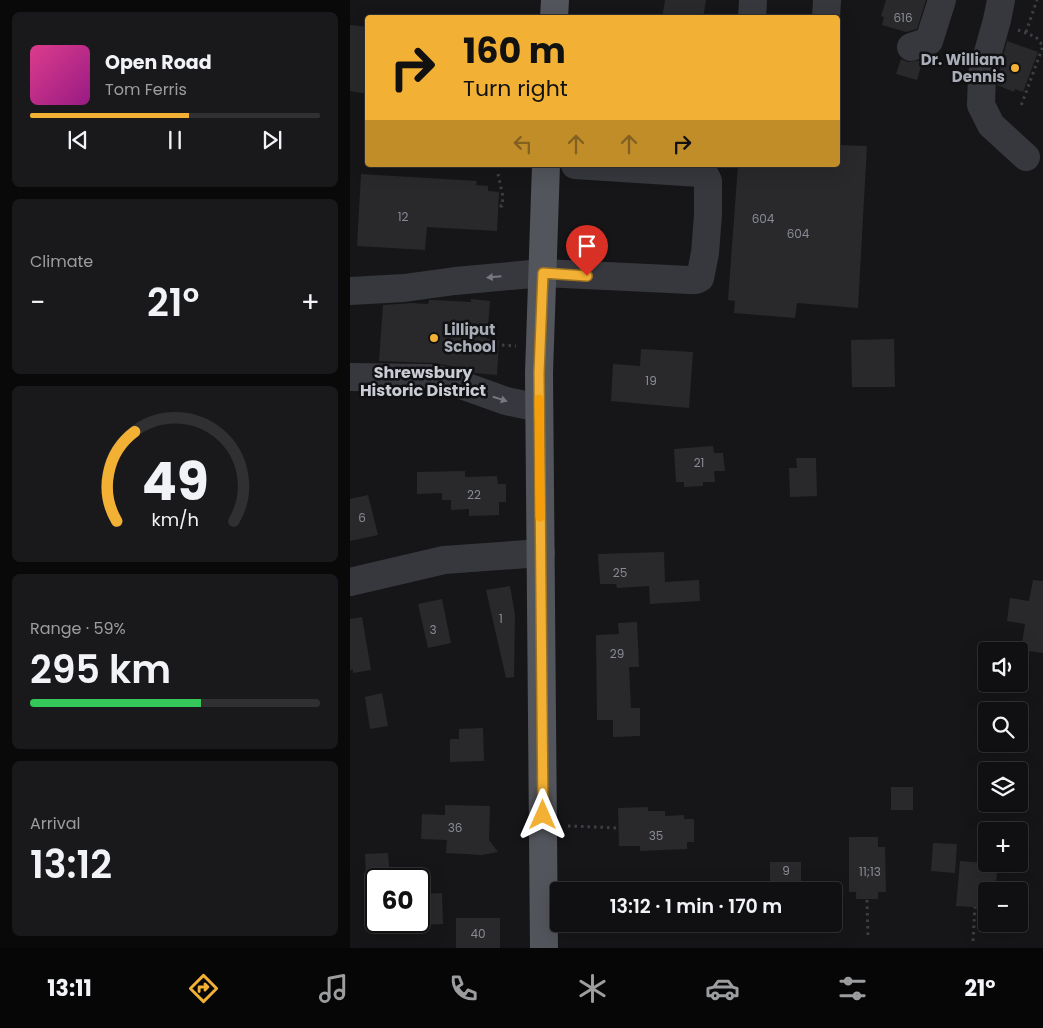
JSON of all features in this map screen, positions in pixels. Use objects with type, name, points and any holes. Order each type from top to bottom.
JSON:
[{"type":"main road","points":[[554,15],[555,0]]},
{"type":"main road","points":[[544,948],[539,408],[546,167]]},
{"type":"street","points":[[752,15],[753,0]]},
{"type":"street","points":[[826,15],[828,0]]},
{"type":"street","points":[[912,47],[929,41],[942,0]]},
{"type":"street","points":[[1001,0],[982,74],[981,105],[991,125],[1026,157]]},
{"type":"street","points":[[350,291],[404,288],[543,273],[690,280],[700,278],[705,253],[708,215],[708,181],[705,176],[700,173],[606,167]]},
{"type":"street","points":[[350,377],[430,378],[453,382],[506,401],[539,408]]},
{"type":"street","points":[[350,582],[444,560],[541,552]]},
{"type":"path","points":[[1026,33],[1037,0]]},
{"type":"path","points":[[1017,30],[1036,37],[1043,46],[1021,106]]},
{"type":"path","points":[[498,174],[503,197],[502,206],[498,206]]},
{"type":"path","points":[[565,826],[618,828]]},
{"type":"path","points":[[867,900],[868,937]]},
{"type":"path","points":[[973,941],[975,908]]},
{"type":"building","points":[[665,0],[706,0],[704,15],[662,15]]},
{"type":"building","points":[[886,0],[926,0],[917,29],[906,32],[882,25],[884,17],[881,16]]},
{"type":"building","points":[[350,25],[365,27],[365,94],[350,91]]},
{"type":"building","name":"Dr. William Dennis","points":[[1007,41],[1038,52],[1023,92],[1015,89],[1014,92],[997,85]]},
{"type":"building","points":[[901,59],[908,62],[923,60],[917,80],[896,74]]},
{"type":"building","points":[[840,145],[867,146],[858,308],[797,303],[795,318],[734,313],[735,301],[728,300],[738,167],[840,167]]},
{"type":"building","points":[[361,174],[477,181],[476,185],[488,186],[488,191],[499,192],[497,231],[427,227],[425,250],[357,246]]},
{"type":"building","name":"Lilliput School","points":[[471,299],[490,301],[487,339],[499,340],[497,375],[475,373],[433,363],[379,361],[383,305],[428,304],[429,300],[471,302]]},
{"type":"building","points":[[894,339],[895,387],[852,387],[851,340]]},
{"type":"building","points":[[641,349],[693,352],[689,408],[611,401],[613,364],[640,366]]},
{"type":"building","points":[[713,446],[714,453],[723,453],[725,471],[714,471],[715,482],[703,482],[703,486],[684,487],[684,482],[676,482],[674,449]]},
{"type":"building","points":[[796,458],[816,458],[817,496],[790,497],[789,468],[797,468]]},
{"type":"building","points":[[465,471],[465,477],[497,476],[498,484],[506,484],[506,502],[499,502],[499,515],[469,516],[469,509],[451,510],[451,500],[442,500],[442,493],[417,494],[417,472]]},
{"type":"building","points":[[368,495],[378,535],[350,541],[350,499]]},
{"type":"building","points":[[664,552],[665,582],[699,580],[700,601],[650,604],[649,586],[617,588],[616,584],[600,584],[598,554]]},
{"type":"building","points":[[1033,580],[1043,581],[1043,653],[1028,651],[1028,642],[1022,642],[1025,624],[1007,621],[1010,598],[1029,601]]},
{"type":"building","points":[[510,586],[515,615],[514,677],[506,678],[486,590]]},
{"type":"building","points":[[442,599],[451,643],[428,648],[418,604]]},
{"type":"building","points":[[362,617],[371,670],[353,673],[353,670],[350,670],[350,619]]},
{"type":"building","points":[[637,622],[639,667],[629,667],[631,708],[640,708],[640,736],[613,737],[613,720],[597,720],[596,635],[619,634],[618,623]]},
{"type":"building","points":[[382,693],[388,726],[370,729],[365,697]]},
{"type":"building","points":[[483,728],[484,761],[450,762],[450,739],[459,739],[459,729]]},
{"type":"building","points":[[891,787],[913,787],[913,810],[891,810]]},
{"type":"building","points":[[445,805],[490,806],[489,840],[498,852],[482,855],[446,853],[447,840],[421,839],[422,814],[445,815]]},
{"type":"building","points":[[648,807],[648,811],[665,811],[665,816],[684,815],[684,819],[694,819],[694,842],[687,842],[687,849],[640,851],[640,846],[619,846],[618,808]]},
{"type":"building","points":[[849,837],[878,837],[878,847],[885,847],[886,892],[878,892],[878,899],[856,899],[856,892],[849,892]]},
{"type":"building","points":[[933,843],[957,844],[955,873],[931,871]]},
{"type":"building","points":[[388,853],[389,868],[366,868],[365,854]]},
{"type":"building","points":[[960,861],[978,862],[978,872],[997,872],[996,882],[978,882],[978,907],[956,906]]},
{"type":"building","points":[[770,862],[801,862],[801,882],[770,882]]},
{"type":"building","points":[[442,893],[443,924],[430,925],[430,894]]},
{"type":"building","points":[[456,918],[500,918],[500,948],[456,948]]},
{"type":"slow traffic","points":[[539,399],[540,517]]},
{"type":"place","name":"Dr. William Dennis","points":[[1015,68]]},
{"type":"place","name":"Lilliput School","points":[[434,338]]},
{"type":"district","name":"Shrewsbury Historic District","points":[[423,381]]},
{"type":"route","points":[[543,815],[539,373],[543,273],[587,276]]}]
